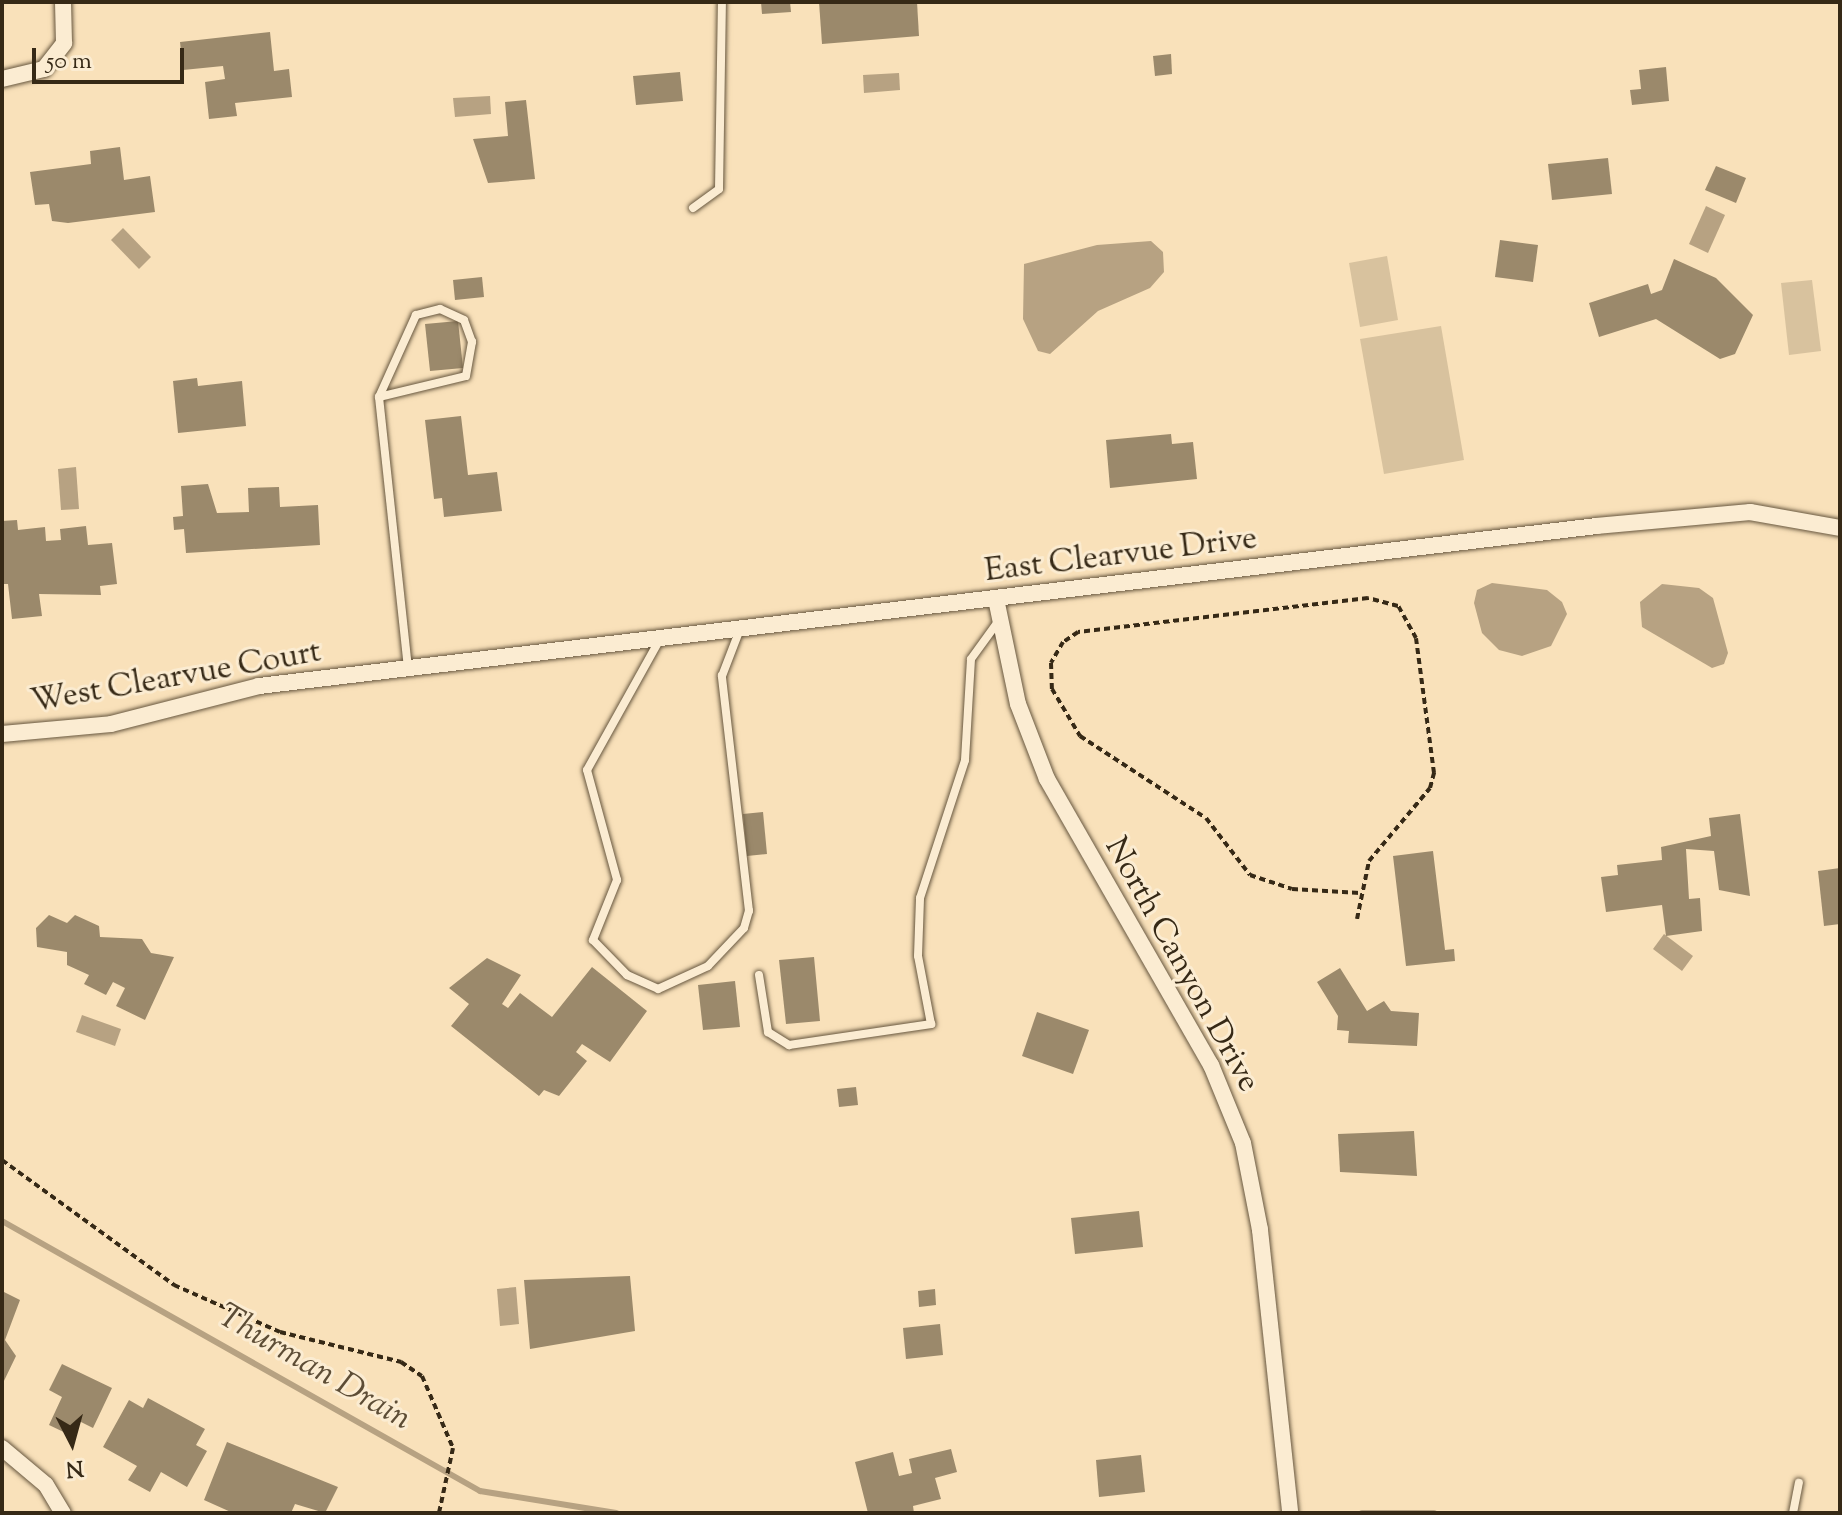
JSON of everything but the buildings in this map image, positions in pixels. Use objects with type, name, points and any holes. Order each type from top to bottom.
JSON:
[{"type":"street","points":[[2,79],[44,69],[64,43],[63,2]]},
{"type":"street","name":"East Clearvue Drive","points":[[408,668],[1723,513],[1840,528]]},
{"type":"street","name":"North Canyon Drive","points":[[996,599],[1018,704],[1047,779],[1211,1065],[1243,1143],[1260,1230],[1290,1513]]},
{"type":"street","name":"West Clearvue Court","points":[[2,734],[65,732],[242,689],[408,668]]},
{"type":"street","points":[[2,1448],[46,1485],[63,1513]]},
{"type":"lane","points":[[693,208],[719,189],[722,2]]},
{"type":"lane","points":[[379,397],[466,376],[472,342],[464,320],[440,309],[416,315],[379,397],[408,668]]},
{"type":"lane","points":[[759,975],[768,1032],[789,1045],[931,1024],[918,956],[920,898],[965,760],[971,659],[1000,618]]},
{"type":"lane","points":[[660,638],[587,770],[617,880],[593,940],[627,975],[658,989],[708,966],[744,928],[749,911],[722,676],[740,629]]},
{"type":"lane","points":[[1793,1513],[1799,1483]]},
{"type":"path","points":[[1357,919],[1369,861],[1421,801],[1434,773],[1416,638],[1398,606],[1368,598],[1078,632],[1063,642],[1051,663],[1052,689],[1080,736],[1206,818],[1250,875],[1292,889],[1360,893]]},
{"type":"path","points":[[2,1160],[174,1285],[280,1332],[390,1359],[422,1376],[453,1448],[439,1513]]},
{"type":"shaded area","points":[[899,73],[900,90],[864,93],[863,75]]},
{"type":"shaded area","points":[[490,96],[491,114],[455,117],[453,98]]},
{"type":"shaded area","points":[[1706,206],[1725,215],[1708,253],[1689,244]]},
{"type":"shaded area","points":[[123,228],[151,257],[139,269],[111,240]]},
{"type":"shaded area","points":[[1151,241],[1163,252],[1164,272],[1150,288],[1098,311],[1050,354],[1038,351],[1023,319],[1024,264],[1097,245]]},
{"type":"shaded area","points":[[1387,256],[1398,320],[1360,327],[1349,263]]},
{"type":"shaded area","points":[[1812,280],[1821,351],[1789,355],[1781,283]]},
{"type":"shaded area","points":[[1441,326],[1464,460],[1384,474],[1360,339]]},
{"type":"shaded area","points":[[76,467],[79,509],[61,510],[58,469]]},
{"type":"shaded area","points":[[1492,583],[1547,590],[1562,602],[1567,614],[1551,646],[1522,656],[1499,650],[1482,633],[1474,603],[1477,590]]},
{"type":"shaded area","points":[[1662,584],[1699,588],[1713,598],[1728,653],[1724,664],[1712,668],[1642,627],[1640,602]]},
{"type":"shaded area","points":[[1664,934],[1693,956],[1682,971],[1653,949]]},
{"type":"shaded area","points":[[82,1015],[121,1029],[115,1046],[76,1032]]},
{"type":"shaded area","points":[[516,1287],[519,1324],[500,1326],[497,1289]]},
{"type":"waterway","name":"Thurman Drain","points":[[2,1221],[480,1491],[616,1513]]},
{"type":"waterway","name":"Thurman Drain","points":[[1362,1513],[1434,1513]]}]
